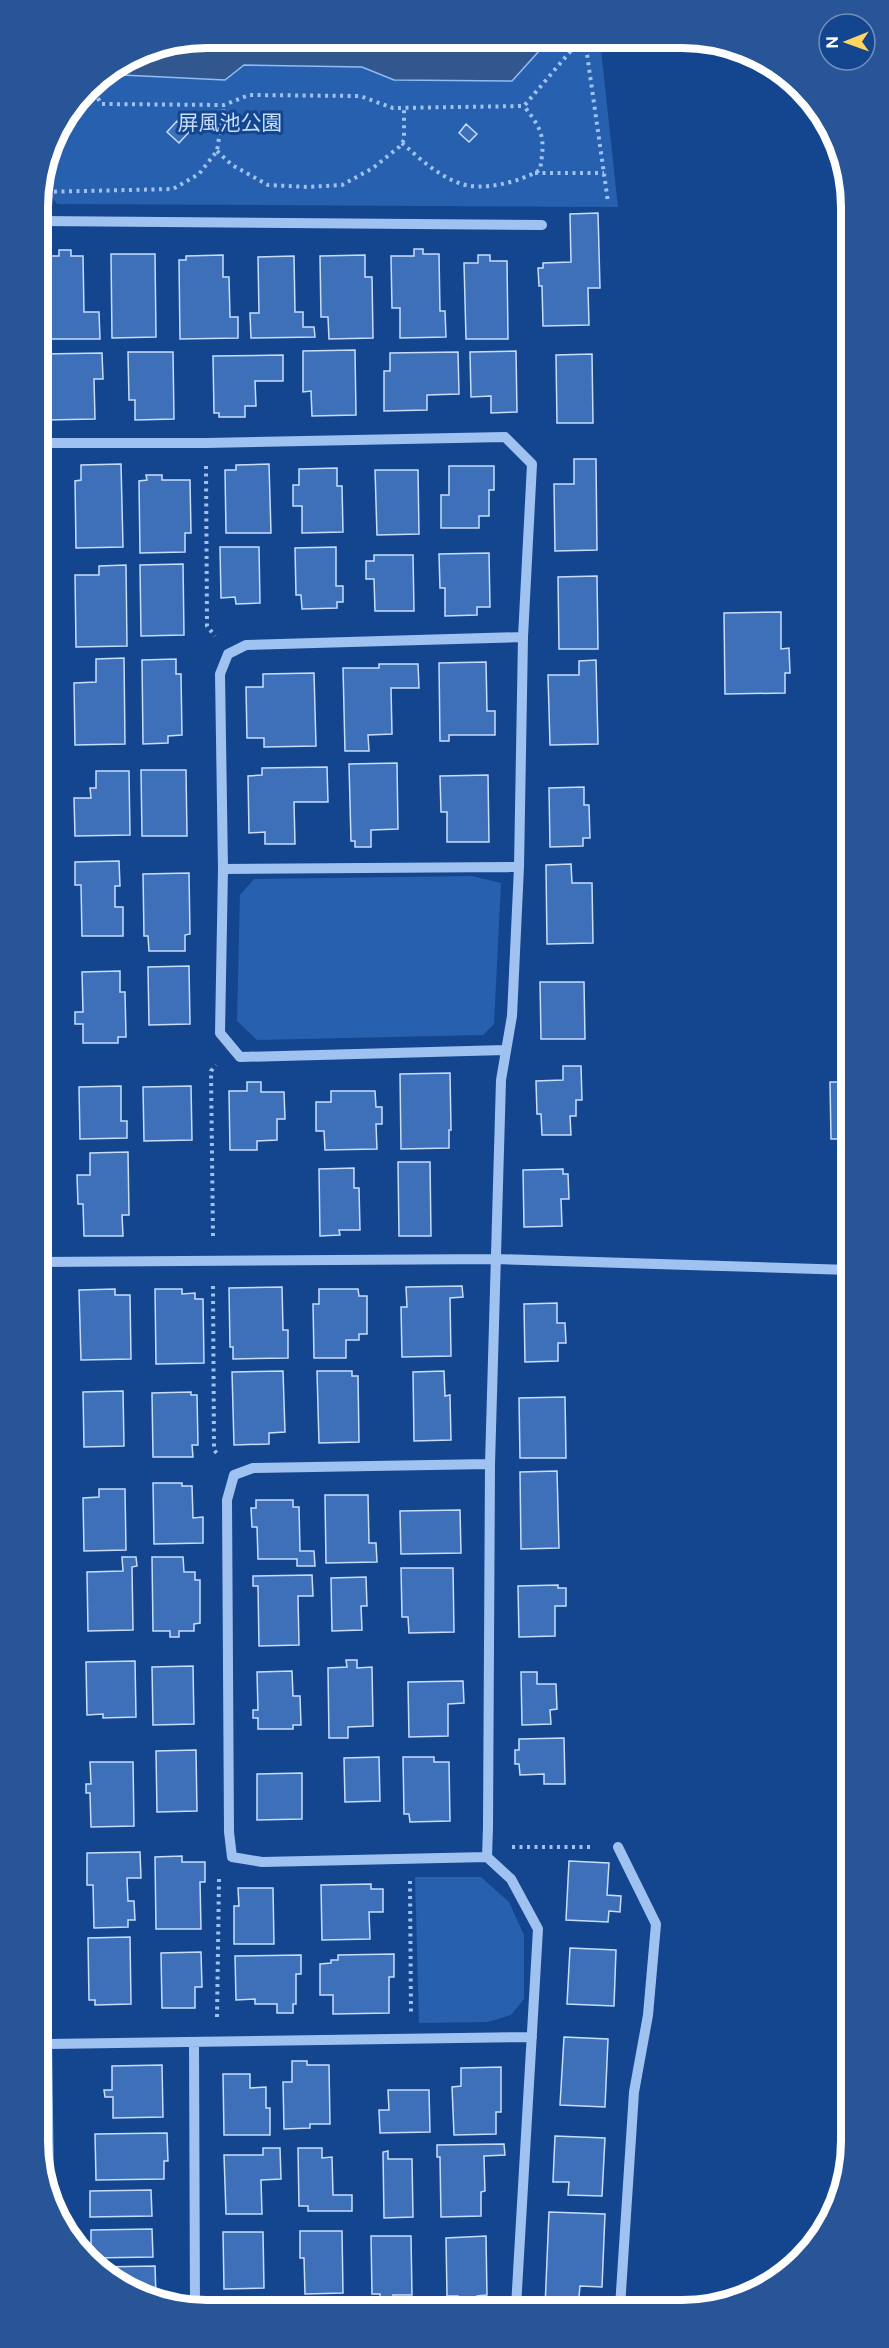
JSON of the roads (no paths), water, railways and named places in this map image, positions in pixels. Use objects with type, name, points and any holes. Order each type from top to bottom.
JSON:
[{"type":"street","points":[[48,221],[542,225]]},
{"type":"street","points":[[48,443],[206,443],[505,437],[532,464],[523,637],[519,867],[512,1016],[501,1080],[490,1464],[487,1857]]},
{"type":"street","points":[[505,1050],[240,1057],[220,1033],[223,869],[220,674],[228,654],[246,645],[523,637]]},
{"type":"street","points":[[223,869],[519,867]]},
{"type":"street","points":[[48,1262],[496,1259],[841,1270]]},
{"type":"street","points":[[490,1464],[252,1468],[234,1475],[227,1500],[229,1832],[232,1857],[262,1862],[487,1857],[511,1879],[538,1929],[516,2300]]},
{"type":"street","points":[[618,1847],[656,1924],[648,2015],[634,2092],[620,2300]]},
{"type":"street","points":[[49,2157],[48,2044],[532,2037]]},
{"type":"street","points":[[194,2042],[195,2299]]},
{"type":"park label","name":"屏風池公園","points":[[230,122]]}]
